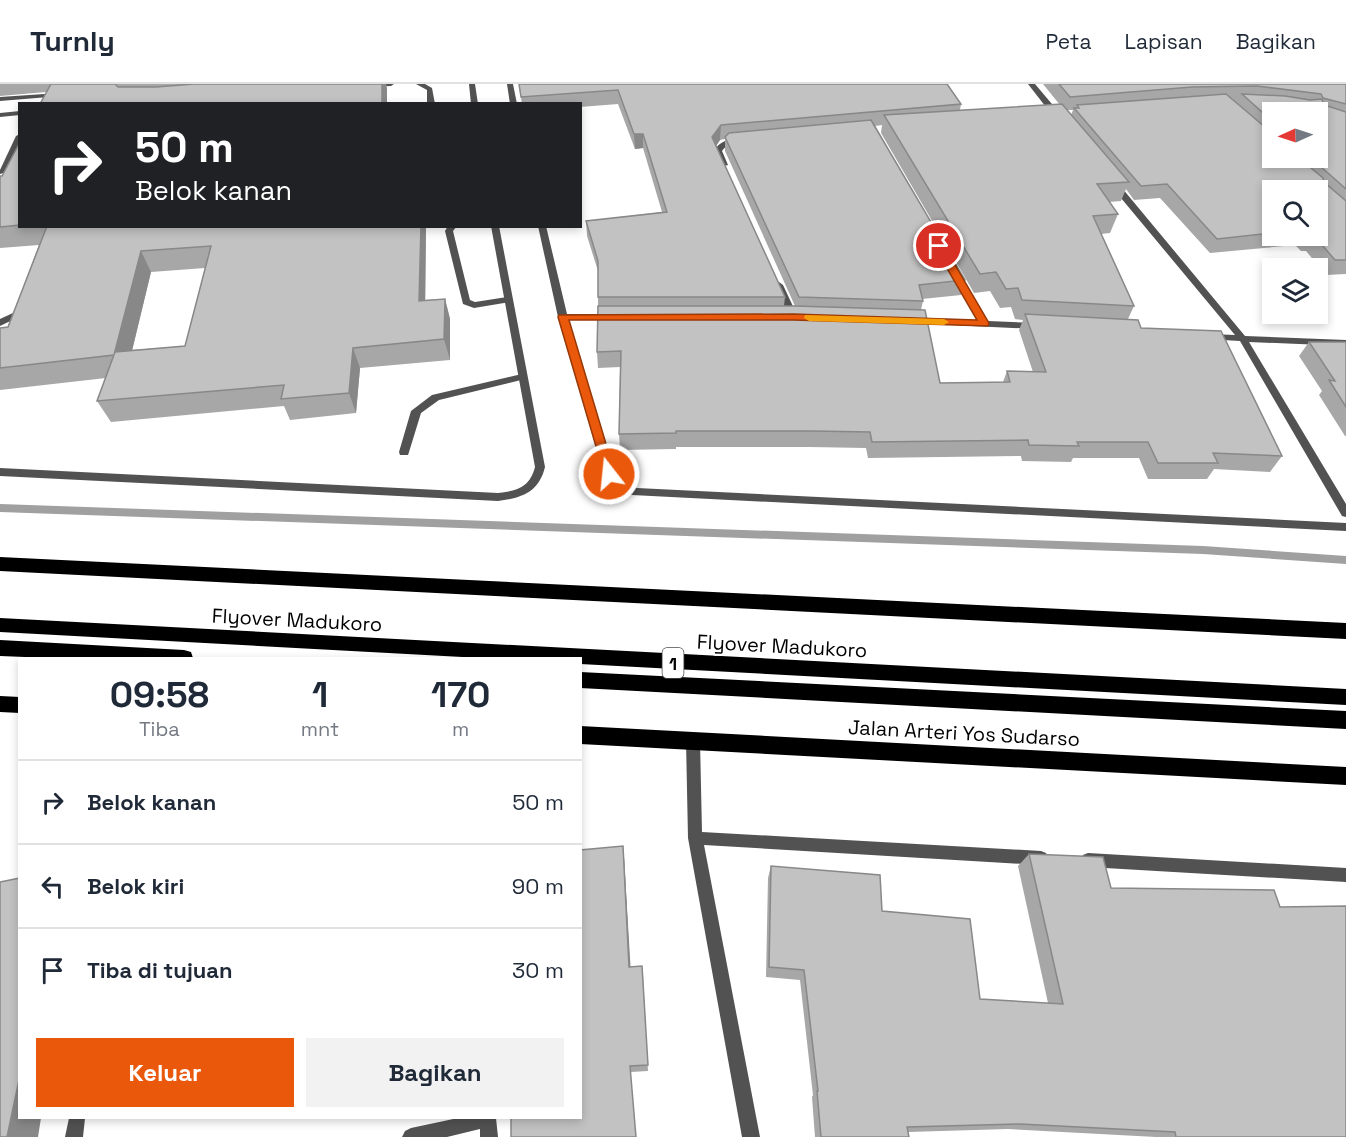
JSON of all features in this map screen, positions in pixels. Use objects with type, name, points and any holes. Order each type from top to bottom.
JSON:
[{"type":"highway","points":[[0,564],[1346,631]]},
{"type":"highway","name":"Flyover Madukoro","points":[[0,625],[1346,697]]},
{"type":"highway","points":[[0,648],[166,657]]},
{"type":"highway","name":"1","points":[[582,680],[1346,720]]},
{"type":"highway","points":[[0,704],[18,705]]},
{"type":"highway","name":"Jalan Arteri Yos Sudarso","points":[[582,735],[1346,776]]},
{"type":"street","points":[[356,87],[391,84]]},
{"type":"street","points":[[419,84],[430,89],[431,102]]},
{"type":"street","points":[[472,84],[475,102]]},
{"type":"street","points":[[510,84],[514,102]]},
{"type":"street","points":[[1031,84],[1065,125]]},
{"type":"street","points":[[0,99],[70,94]]},
{"type":"street","points":[[0,115],[18,113]]},
{"type":"street","points":[[1046,117],[1069,115]]},
{"type":"street","points":[[3,172],[18,140]]},
{"type":"street","points":[[728,172],[718,152],[720,147],[729,142],[753,140]]},
{"type":"street","points":[[1109,179],[1243,339],[1346,513]]},
{"type":"street","points":[[451,228],[449,231],[466,302],[474,305],[507,300]]},
{"type":"street","points":[[0,472],[508,496],[518,494],[532,486],[540,467],[495,228]]},
{"type":"street","points":[[542,228],[563,317],[609,474],[618,485],[636,492],[1346,528]]},
{"type":"street","points":[[949,262],[984,323]]},
{"type":"street","points":[[774,276],[793,317]]},
{"type":"street","points":[[0,323],[28,309]]},
{"type":"street","points":[[563,317],[620,317]]},
{"type":"street","points":[[782,317],[805,318]]},
{"type":"street","points":[[901,321],[1043,327]]},
{"type":"street","points":[[1196,336],[1346,343]]},
{"type":"street","points":[[404,452],[416,411],[436,397],[522,377]]},
{"type":"street","points":[[693,741],[695,838],[751,1137]]},
{"type":"street","points":[[695,838],[1050,858]]},
{"type":"street","points":[[1074,860],[1346,875]]},
{"type":"street","points":[[74,1137],[77,1119]]},
{"type":"street","points":[[411,1137],[488,1125]]},
{"type":"building","points":[[51,84],[116,84],[118,87],[156,87],[194,84],[382,84],[382,102],[41,102]]},
{"type":"building","points":[[519,84],[947,84],[961,104],[721,125],[712,137],[785,297],[598,297],[598,261],[586,221],[667,212],[643,134],[634,134],[618,90],[521,97]]},
{"type":"building","points":[[1059,84],[1346,84],[1346,104],[1323,98],[1321,94],[1257,86],[1192,87],[1070,97]]},
{"type":"building","points":[[1226,94],[1262,125],[1262,168],[1311,168],[1324,180],[1262,180],[1262,234],[1217,239],[1167,184],[1141,186],[1074,108],[1079,108],[1077,105]]},
{"type":"building","points":[[1242,94],[1322,99],[1323,102],[1262,102],[1262,112]]},
{"type":"building","points":[[1062,104],[1129,182],[1097,184],[1118,214],[1093,216],[1134,306],[1022,300],[1018,288],[1006,289],[996,272],[980,274],[884,115]]},
{"type":"building","points":[[1328,106],[1346,112],[1346,189],[1322,168],[1328,168]]},
{"type":"building","points":[[871,120],[965,280],[919,285],[923,301],[799,297],[725,137],[729,133]]},
{"type":"building","points":[[18,146],[18,225],[0,227],[0,176]]},
{"type":"building","points":[[1328,185],[1346,201],[1346,260],[1335,260],[1323,246],[1328,246]]},
{"type":"building","points":[[46,228],[421,228],[419,301],[445,299],[444,339],[353,348],[349,393],[281,399],[284,385],[97,401],[114,355],[0,368],[0,328],[8,327]],"holes":[[[211,246],[185,346],[115,352],[114,354],[141,251]]]},
{"type":"building","points":[[598,306],[795,306],[925,310],[940,383],[1010,382],[1007,371],[1046,372],[1025,314],[1138,320],[1141,328],[1221,331],[1282,456],[1213,453],[1218,463],[1158,463],[1148,442],[1077,442],[1079,446],[1029,445],[1028,440],[872,442],[870,432],[812,431],[676,431],[676,433],[619,434],[621,351],[597,352]]},
{"type":"building","points":[[1309,342],[1346,342],[1346,407],[1329,380],[1335,381]]},
{"type":"building","points":[[623,846],[629,967],[642,966],[648,1065],[630,1066],[636,1137],[511,1137],[511,1119],[582,1119],[582,850]]},
{"type":"building","points":[[1029,854],[1103,857],[1111,888],[1274,890],[1280,907],[1346,906],[1346,1137],[1176,1137],[1175,1132],[1020,1124],[907,1127],[909,1137],[821,1137],[804,970],[769,967],[771,866],[880,875],[882,911],[970,919],[980,999],[1063,1004]]},
{"type":"building","points":[[18,878],[18,1085],[7,1137],[0,1137],[0,882]]},
{"type":"waterway","points":[[0,508],[1203,550],[1346,560]]},
{"type":"slow traffic","points":[[809,318],[944,322]]},
{"type":"route","points":[[609,474],[563,317],[793,317],[984,323],[939,246]]}]
